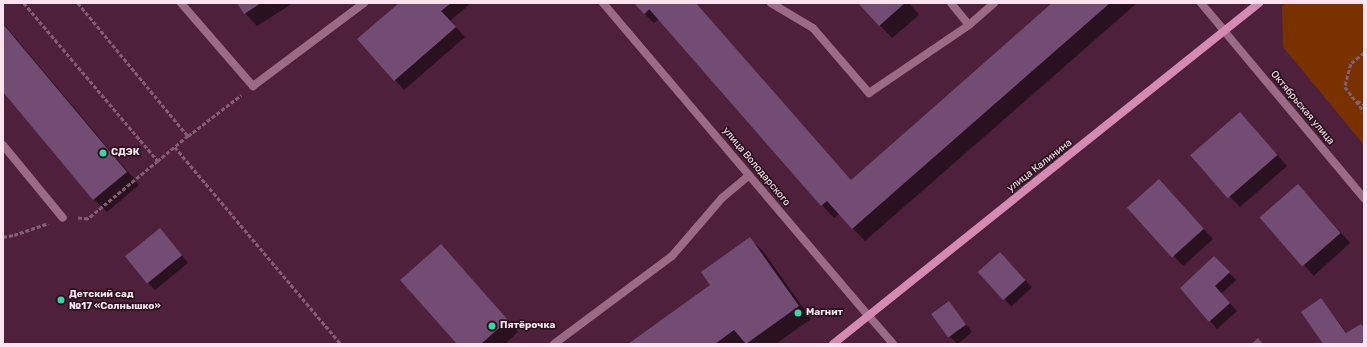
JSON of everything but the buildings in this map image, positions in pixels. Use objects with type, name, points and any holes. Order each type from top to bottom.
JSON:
[{"type":"main road","name":"улица Калинина","points":[[832,344],[1225,32],[1259,3]]},
{"type":"street","points":[[182,3],[254,86],[364,3]]},
{"type":"street","name":"улица Володарского","points":[[603,3],[893,344]]},
{"type":"street","points":[[771,3],[813,28],[869,93],[969,25],[994,3]]},
{"type":"street","points":[[952,3],[969,25]]},
{"type":"street","name":"Октябрьская улица","points":[[1201,3],[1364,198]]},
{"type":"street","points":[[3,145],[63,218]]},
{"type":"street","points":[[554,344],[672,256],[722,198],[749,175]]},
{"type":"path","points":[[24,3],[158,161]]},
{"type":"path","points":[[78,3],[188,136]]},
{"type":"path","points":[[1364,53],[1351,64],[1345,87],[1364,111]]},
{"type":"path","points":[[3,237],[14,235],[63,218],[88,219],[188,136],[254,86]]},
{"type":"path","points":[[1356,101],[1364,104]]},
{"type":"path","points":[[175,147],[341,344]]},
{"type":"shaded area","points":[[1286,3],[1364,3],[1364,145],[1283,47],[1282,6]]},
{"type":"place","name":"СДЭК","points":[[103,153]]},
{"type":"place","name":"Детский сад №17 «Солнышко»","points":[[61,300]]},
{"type":"place","name":"Магнит","points":[[798,313]]},
{"type":"place","name":"Пятёрочка","points":[[492,326]]}]
